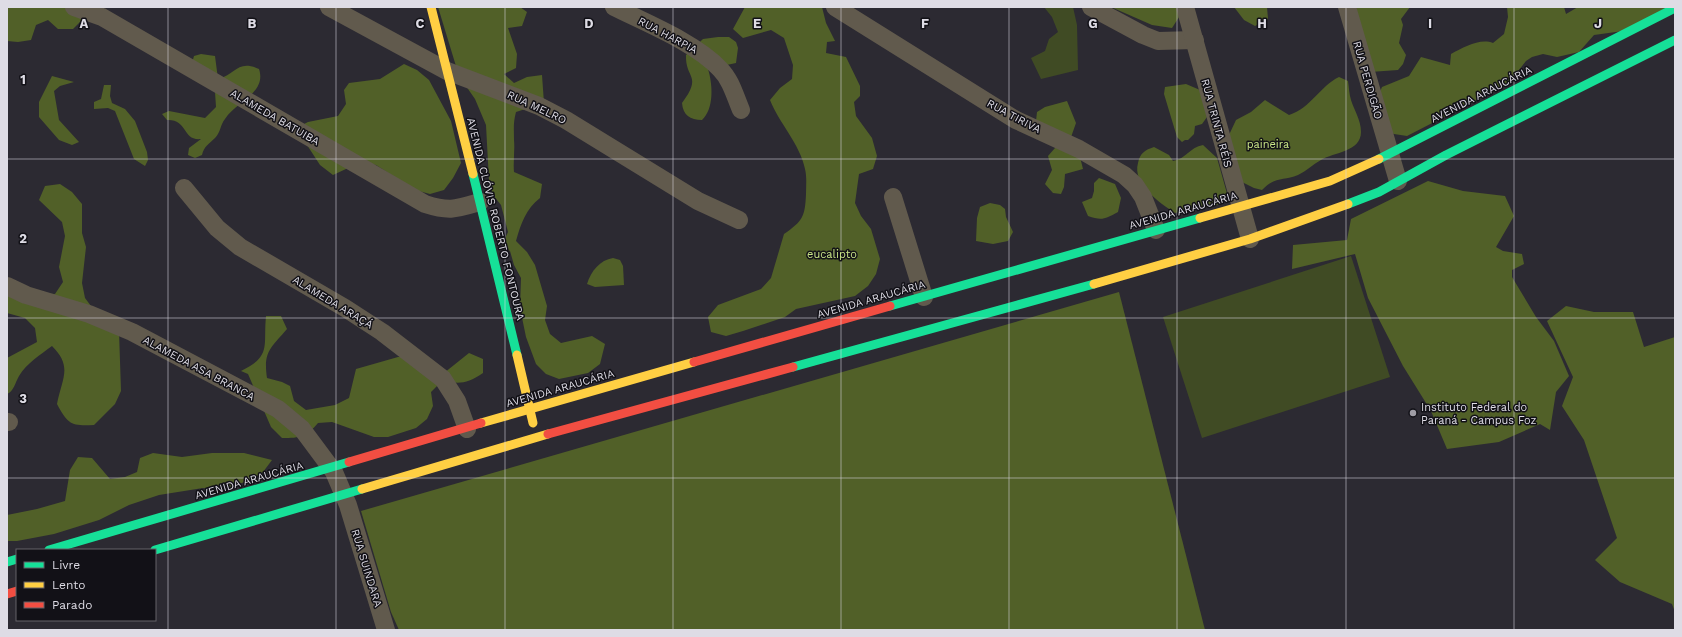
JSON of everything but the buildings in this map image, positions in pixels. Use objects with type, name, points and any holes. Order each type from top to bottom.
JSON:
[{"type":"street","name":"ALAMEDA BATUIBA","points":[[74,7],[102,17],[425,204],[441,209],[452,210],[480,202]]},
{"type":"street","name":"RUA MELRO","points":[[329,7],[447,71],[538,106],[566,120],[698,201],[739,220]]},
{"type":"street","name":"AVENIDA CLÓVIS ROBERTO FONTOURA","points":[[431,7],[537,437]]},
{"type":"street","name":"RUA HARPIA","points":[[614,7],[703,54],[720,68],[728,79],[741,110]]},
{"type":"street","name":"RUA TIRIVA","points":[[835,7],[1016,120],[1079,149],[1124,175],[1135,185],[1143,197],[1156,230]]},
{"type":"street","points":[[1091,7],[1143,35],[1158,41],[1195,40]]},
{"type":"street","name":"RUA TRINTA RÉIS","points":[[1185,7],[1250,239]]},
{"type":"street","name":"RUA PERDIGÃO","points":[[1347,7],[1398,181]]},
{"type":"street","name":"AVENIDA ARAUCÁRIA","points":[[52,549],[529,409],[1330,181],[1390,154],[1675,8]]},
{"type":"street","points":[[156,550],[346,500],[537,437],[1117,278],[1250,239],[1355,202],[1675,40]]},
{"type":"street","name":"ALAMEDA ARAÇÁ","points":[[184,188],[217,228],[240,246],[345,308],[382,332],[443,379],[457,401],[467,428]]},
{"type":"street","points":[[893,197],[924,297]]},
{"type":"street","name":"ALAMEDA ASA BRANCA","points":[[7,286],[26,295],[89,314],[132,332],[278,409],[302,429],[332,468],[346,500]]},
{"type":"street","name":"RUA SUINDARA","points":[[346,500],[386,630]]},
{"type":"green space","points":[[7,7],[95,7],[73,29],[58,29],[48,20],[36,25],[31,40],[18,42],[7,41]]},
{"type":"green space","points":[[438,7],[520,7],[527,12],[522,26],[508,28],[517,54],[516,68],[504,74],[514,83],[527,77],[542,75],[544,103],[516,112],[514,120],[514,172],[542,184],[540,198],[531,207],[525,217],[516,241],[527,252],[535,265],[547,306],[545,320],[550,334],[561,343],[592,336],[605,344],[600,364],[588,373],[559,379],[546,374],[536,364],[526,337],[520,308],[521,278],[514,265],[510,251],[502,245],[508,232],[501,205],[493,195],[489,181],[486,125],[475,99],[459,76]]},
{"type":"green space","name":"eucalipto","points":[[745,7],[822,7],[826,23],[835,41],[827,42],[826,53],[846,57],[860,86],[860,96],[854,102],[856,116],[872,138],[877,156],[873,169],[859,174],[855,203],[861,216],[871,229],[880,259],[876,274],[868,286],[855,296],[796,309],[785,317],[726,336],[711,332],[708,317],[718,305],[761,289],[771,278],[784,234],[799,221],[804,213],[806,194],[806,175],[799,151],[770,100],[780,88],[792,79],[793,65],[784,38],[771,30],[743,38],[733,29]]},
{"type":"green space","points":[[1044,7],[1073,7],[1077,25],[1078,70],[1041,79],[1031,58],[1045,51],[1049,39],[1058,32],[1052,17]]},
{"type":"green space","points":[[1111,7],[1182,7],[1181,14],[1172,28],[1152,25]]},
{"type":"green space","points":[[1234,7],[1267,7],[1268,19],[1255,26],[1244,20]]},
{"type":"green space","points":[[1357,7],[1410,7],[1401,19],[1403,25],[1399,43],[1406,55],[1403,64],[1398,70],[1370,72],[1352,19]]},
{"type":"green space","points":[[1507,7],[1564,7],[1566,14],[1578,7],[1668,7],[1623,31],[1594,35],[1579,52],[1557,57],[1543,54],[1532,57],[1526,61],[1508,84],[1407,136],[1394,134],[1387,131],[1376,101],[1382,87],[1409,76],[1421,57],[1450,65],[1451,54],[1477,42],[1493,43],[1504,34],[1508,17]]},
{"type":"green space","points":[[729,37],[736,42],[738,48],[736,63],[708,69],[711,82],[709,110],[702,120],[694,119],[686,114],[682,103],[688,94],[692,82],[692,78],[686,63],[686,55],[703,39]]},
{"type":"green space","points":[[201,54],[215,56],[218,79],[242,66],[252,66],[259,69],[260,77],[259,85],[255,91],[230,113],[223,121],[217,136],[205,147],[202,155],[195,158],[188,155],[189,148],[201,139],[191,137],[182,126],[174,121],[167,120],[162,114],[169,111],[205,118],[216,107],[215,92],[192,63],[194,56]]},
{"type":"green space","points":[[404,64],[417,70],[429,80],[451,121],[461,163],[453,178],[444,190],[430,194],[415,190],[376,165],[361,162],[333,175],[320,165],[296,128],[308,122],[338,116],[346,104],[344,90],[349,83],[380,79]]},
{"type":"green space","points":[[52,76],[74,82],[60,86],[54,91],[59,120],[79,142],[72,145],[59,140],[39,117],[39,102]]},
{"type":"green space","name":"paineira","points":[[1339,77],[1348,81],[1350,98],[1360,123],[1360,139],[1357,144],[1352,148],[1326,157],[1298,175],[1275,181],[1262,190],[1240,181],[1229,135],[1236,120],[1251,112],[1265,100],[1289,115],[1297,112],[1332,81]]},
{"type":"green space","points":[[1186,84],[1200,90],[1207,117],[1202,124],[1195,126],[1194,134],[1188,140],[1182,142],[1177,137],[1164,94],[1165,87]]},
{"type":"green space","points":[[104,85],[111,85],[110,96],[112,103],[125,109],[135,121],[147,152],[148,160],[145,166],[134,159],[115,111],[108,108],[94,109],[94,102],[101,99]]},
{"type":"green space","points":[[1067,101],[1076,123],[1070,140],[1079,153],[1083,169],[1065,174],[1064,187],[1061,194],[1053,193],[1045,184],[1052,170],[1048,156],[1055,148],[1056,139],[1036,121],[1037,112],[1045,107]]},
{"type":"green space","points":[[1203,145],[1217,158],[1228,197],[1217,205],[1175,213],[1155,198],[1143,185],[1137,171],[1140,157],[1143,152],[1154,147],[1169,155],[1173,161]]},
{"type":"green space","points":[[1099,178],[1115,184],[1121,198],[1118,212],[1106,218],[1100,219],[1088,216],[1082,202],[1092,198],[1094,183]]},
{"type":"green space","points":[[1428,181],[1463,191],[1505,196],[1514,216],[1496,247],[1503,251],[1522,254],[1524,264],[1512,270],[1512,277],[1536,317],[1554,341],[1569,376],[1556,392],[1550,430],[1540,424],[1499,442],[1447,449],[1431,411],[1403,366],[1368,298],[1355,254],[1292,269],[1293,245],[1347,240],[1351,219]]},
{"type":"green space","points":[[60,184],[72,192],[82,204],[82,233],[86,247],[82,283],[85,298],[94,310],[119,331],[121,391],[115,404],[94,425],[80,425],[71,423],[64,416],[57,404],[63,380],[64,367],[58,353],[52,346],[26,367],[19,376],[13,389],[7,394],[7,358],[37,342],[35,328],[25,318],[7,313],[7,291],[55,294],[63,282],[59,267],[65,236],[62,222],[39,200],[45,186]]},
{"type":"green space","points":[[990,203],[1000,205],[1005,209],[1006,217],[1013,232],[1008,241],[993,244],[976,241],[977,218],[980,207]]},
{"type":"green space","points":[[1351,256],[1390,377],[1202,438],[1163,317]]},
{"type":"green space","points":[[613,258],[620,260],[623,266],[624,285],[595,287],[587,284],[591,275],[600,264]]},
{"type":"green space","points":[[1119,292],[1205,630],[399,630],[391,612],[361,511]]},
{"type":"green space","points":[[1566,306],[1594,312],[1633,312],[1644,347],[1675,337],[1675,612],[1672,604],[1620,582],[1595,560],[1617,538],[1584,440],[1562,406],[1573,377],[1547,321]]},
{"type":"green space","points":[[266,316],[281,316],[287,329],[267,356],[267,378],[290,386],[294,401],[306,410],[335,405],[349,398],[356,369],[398,357],[408,357],[444,373],[469,353],[483,359],[483,373],[463,382],[454,383],[442,381],[431,392],[433,406],[427,419],[416,428],[388,437],[374,437],[332,422],[318,423],[303,436],[282,438],[271,427],[248,374],[241,371],[251,366],[262,355],[265,343]]},
{"type":"green space","points":[[153,453],[182,457],[212,453],[244,453],[272,460],[263,472],[251,480],[220,490],[203,488],[159,495],[129,505],[99,520],[54,534],[17,541],[7,541],[7,515],[37,509],[65,501],[70,470],[78,457],[92,458],[110,479],[125,477],[137,472],[140,458]]},
{"type":"traffic: fast","points":[[1379,159],[1675,8]]},
{"type":"traffic: fast","points":[[1348,204],[1379,192],[1446,155],[1675,40]]},
{"type":"traffic: fast","points":[[473,174],[517,355]]},
{"type":"traffic: fast","points":[[890,306],[1200,218]]},
{"type":"traffic: fast","points":[[793,367],[1094,284]]},
{"type":"traffic: fast","points":[[52,549],[349,462]]},
{"type":"traffic: fast","points":[[156,550],[362,489]]},
{"type":"traffic: fast","points":[[7,562],[16,559]]},
{"type":"traffic: slow","points":[[431,7],[473,174]]},
{"type":"traffic: slow","points":[[1200,218],[1330,181],[1379,159]]},
{"type":"traffic: slow","points":[[1094,284],[1250,239],[1348,204]]},
{"type":"traffic: slow","points":[[517,355],[533,423]]},
{"type":"traffic: slow","points":[[481,423],[694,362]]},
{"type":"traffic: slow","points":[[362,489],[548,434]]},
{"type":"traffic: jam","points":[[694,362],[890,306]]},
{"type":"traffic: jam","points":[[548,434],[793,367]]},
{"type":"traffic: jam","points":[[349,462],[481,423]]},
{"type":"traffic: jam","points":[[7,594],[16,591]]},
{"type":"place","name":"Instituto Federal do Paraná - Campus Foz","points":[[1413,413]]}]
